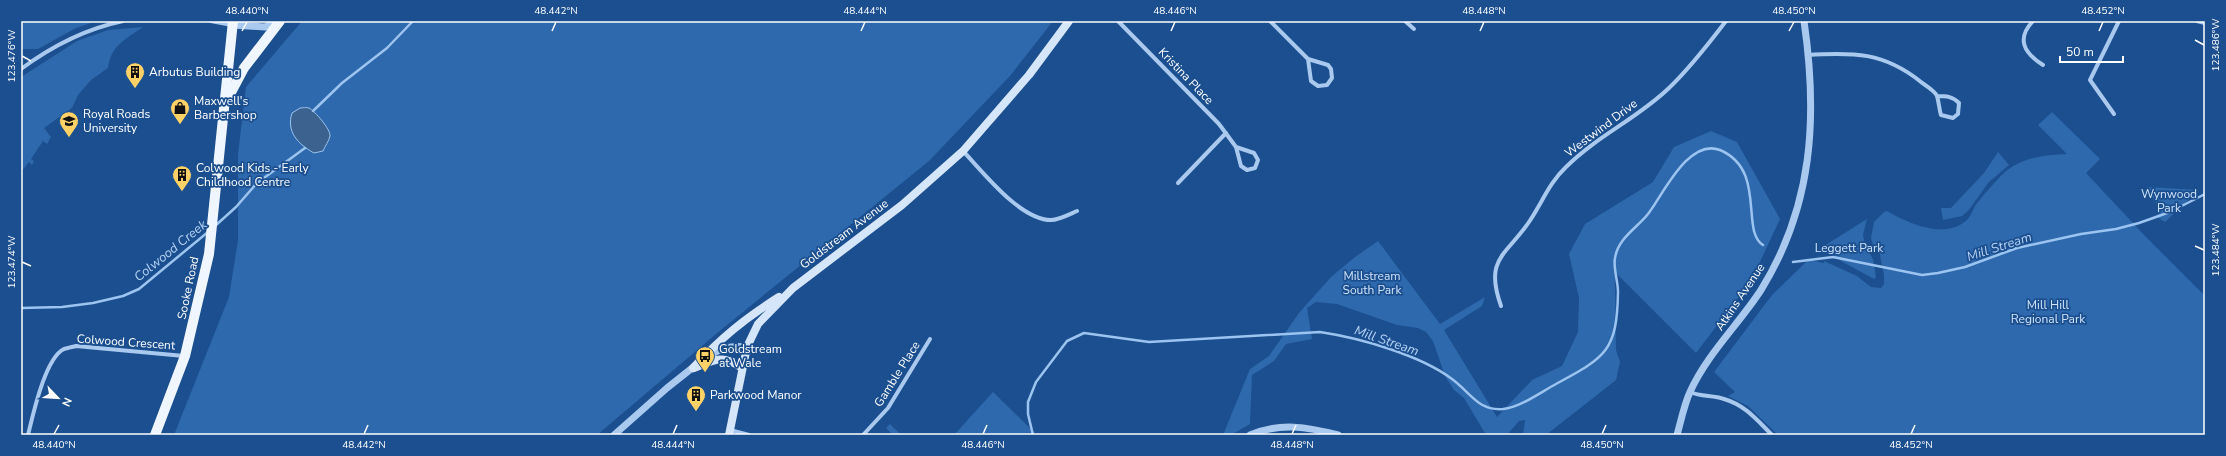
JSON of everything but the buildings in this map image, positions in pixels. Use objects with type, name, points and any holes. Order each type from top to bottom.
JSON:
[{"type":"main road","points":[[223,107],[244,68],[279,21]]},
{"type":"main road","name":"Goldstream Avenue","points":[[729,433],[747,347],[758,324],[793,288],[902,205],[963,151],[1029,75],[1069,21]]},
{"type":"main road","name":"Sooke Road","points":[[155,435],[185,356],[209,254],[223,107],[233,23]]},
{"type":"main road","points":[[693,368],[720,340],[746,318],[793,288]]},
{"type":"main road","points":[[693,368],[720,359],[727,359],[742,368]]},
{"type":"street","points":[[21,69],[57,45],[78,34],[123,21]]},
{"type":"street","points":[[211,21],[265,27],[279,21]]},
{"type":"street","name":"Kristina Place","points":[[1118,21],[1226,133],[1236,147],[1241,166],[1247,170],[1255,168],[1258,160],[1254,153],[1236,147]]},
{"type":"street","points":[[1270,21],[1308,58],[1328,65],[1331,69],[1332,78],[1327,85],[1318,86],[1311,81],[1308,58]]},
{"type":"street","points":[[1405,21],[1414,29]]},
{"type":"street","name":"Westwind Drive","points":[[1501,306],[1496,293],[1494,272],[1500,257],[1529,222],[1548,188],[1556,178],[1602,137],[1657,99],[1670,88],[1726,21]]},
{"type":"street","name":"Atkins Avenue","points":[[1678,435],[1690,392],[1718,348],[1760,291],[1778,261],[1793,224],[1809,161],[1811,128],[1804,21]]},
{"type":"street","points":[[2033,21],[2026,28],[2023,40],[2029,54],[2043,65]]},
{"type":"street","points":[[2114,114],[2090,80],[2119,21]]},
{"type":"street","points":[[2197,21],[2205,23]]},
{"type":"street","points":[[1807,56],[1850,53],[1871,56],[1889,61],[1906,69],[1937,96],[1941,115],[1953,118],[1958,114],[1959,103],[1955,99],[1948,96],[1937,96]]},
{"type":"street","points":[[1178,183],[1226,133]]},
{"type":"street","points":[[963,151],[1012,201],[1039,218],[1052,220],[1077,211]]},
{"type":"street","name":"Gamble Place","points":[[863,435],[888,408],[930,339]]},
{"type":"street","name":"Colwood Crescent","points":[[28,435],[47,372],[53,359],[63,350],[76,346],[185,356]]},
{"type":"street","points":[[614,435],[661,393],[712,354],[726,347],[747,347]]},
{"type":"street","points":[[1690,392],[1723,398],[1738,404],[1750,413],[1772,435]]},
{"type":"street","points":[[1250,435],[1270,428],[1300,426],[1338,435]]},
{"type":"street","points":[[729,433],[749,435]]},
{"type":"green space","points":[[21,21],[97,21],[76,28],[38,49],[21,49]]},
{"type":"green space","points":[[302,21],[1053,21],[1010,76],[929,161],[722,329],[597,435],[174,435],[229,297],[238,240],[238,154],[246,87]]},
{"type":"green space","points":[[143,27],[120,43],[112,54],[108,68],[91,80],[78,95],[72,108],[44,128],[51,137],[47,144],[43,141],[31,159],[34,161],[32,165],[29,162],[21,172],[21,77],[77,41],[108,30]]},
{"type":"green space","name":"Mill Hill Regional Park","points":[[2052,112],[2100,159],[2086,173],[2147,238],[2205,296],[2205,435],[1778,435],[1748,406],[1728,396],[1735,392],[1714,372],[1772,295],[1808,260],[1824,263],[1824,261],[1857,276],[1871,287],[1881,288],[1884,284],[1884,275],[1880,255],[1873,245],[1871,238],[1874,222],[1887,211],[1916,225],[1927,228],[1949,229],[1959,225],[1968,219],[1977,203],[1995,182],[2013,166],[2035,158],[2067,154],[2038,125]]},
{"type":"green space","name":"Millstream South Park","points":[[1711,131],[1737,142],[1780,219],[1751,281],[1696,353],[1615,272],[1616,350],[1620,362],[1616,380],[1546,435],[1523,435],[1525,420],[1519,421],[1507,435],[1486,435],[1464,398],[1454,390],[1445,376],[1433,341],[1426,332],[1418,328],[1397,325],[1337,304],[1316,302],[1307,308],[1312,339],[1286,344],[1274,361],[1252,375],[1250,424],[1231,435],[1223,435],[1250,369],[1269,356],[1299,313],[1331,277],[1355,257],[1378,241],[1440,324],[1485,297],[1482,306],[1444,330],[1497,417],[1532,380],[1562,366],[1578,332],[1579,298],[1569,254],[1585,224],[1653,182],[1674,147]]},
{"type":"green space","points":[[1998,152],[2009,165],[1989,182],[1968,211],[1962,216],[1943,220],[1941,208],[1951,208],[1984,173]]},
{"type":"green space","name":"Wynwood Park","points":[[2147,187],[2199,190],[2165,222],[2157,217],[2159,209],[2153,198],[2148,196]]},
{"type":"green space","name":"Leggett Park","points":[[1867,219],[1863,235],[1865,245],[1873,259],[1876,277],[1874,279],[1841,261],[1824,246]]},
{"type":"green space","points":[[993,392],[1035,433],[1034,435],[954,435]]},
{"type":"green space","points":[[890,424],[901,435],[893,435],[886,428]]},
{"type":"shaded area","points":[[300,108],[308,108],[312,110],[330,133],[329,140],[323,151],[314,153],[303,146],[292,132],[292,113]]},
{"type":"waterway","name":"Colwood Creek","points":[[313,111],[342,83],[387,48],[413,21]]},
{"type":"waterway","name":"Colwood Creek","points":[[215,226],[236,207],[257,183],[305,148]]},
{"type":"waterway","name":"Mill Stream","points":[[1033,435],[1028,414],[1028,402],[1036,382],[1067,341],[1084,333],[1149,342],[1320,332],[1353,338],[1407,355],[1439,370],[1459,384],[1481,404],[1494,409],[1510,408],[1531,399],[1587,367],[1605,350],[1611,340],[1615,327],[1618,292],[1615,258],[1620,245],[1628,234],[1648,214],[1669,182],[1687,160],[1697,152],[1708,149],[1720,150],[1734,159],[1743,171],[1748,185],[1753,227],[1756,238],[1763,245]]},
{"type":"waterway","name":"Mill Stream","points":[[1793,262],[1833,257],[1922,275],[1938,273],[1965,267],[2017,248],[2081,234],[2116,229],[2139,223],[2170,212],[2205,194]]},
{"type":"waterway","name":"Colwood Creek","points":[[21,308],[62,307],[93,303],[123,296],[139,289],[208,232]]},
{"type":"place","name":"Arbutus Building","points":[[135,89]]},
{"type":"place","name":"Maxwell's Barbershop","points":[[180,125]]},
{"type":"place","name":"Royal Roads University","points":[[69,138]]},
{"type":"place","name":"Colwood Kids - Early Childhood Centre","points":[[182,192]]},
{"type":"place","name":"Goldstream at Wale","points":[[705,373]]},
{"type":"place","name":"Parkwood Manor","points":[[696,412]]}]
